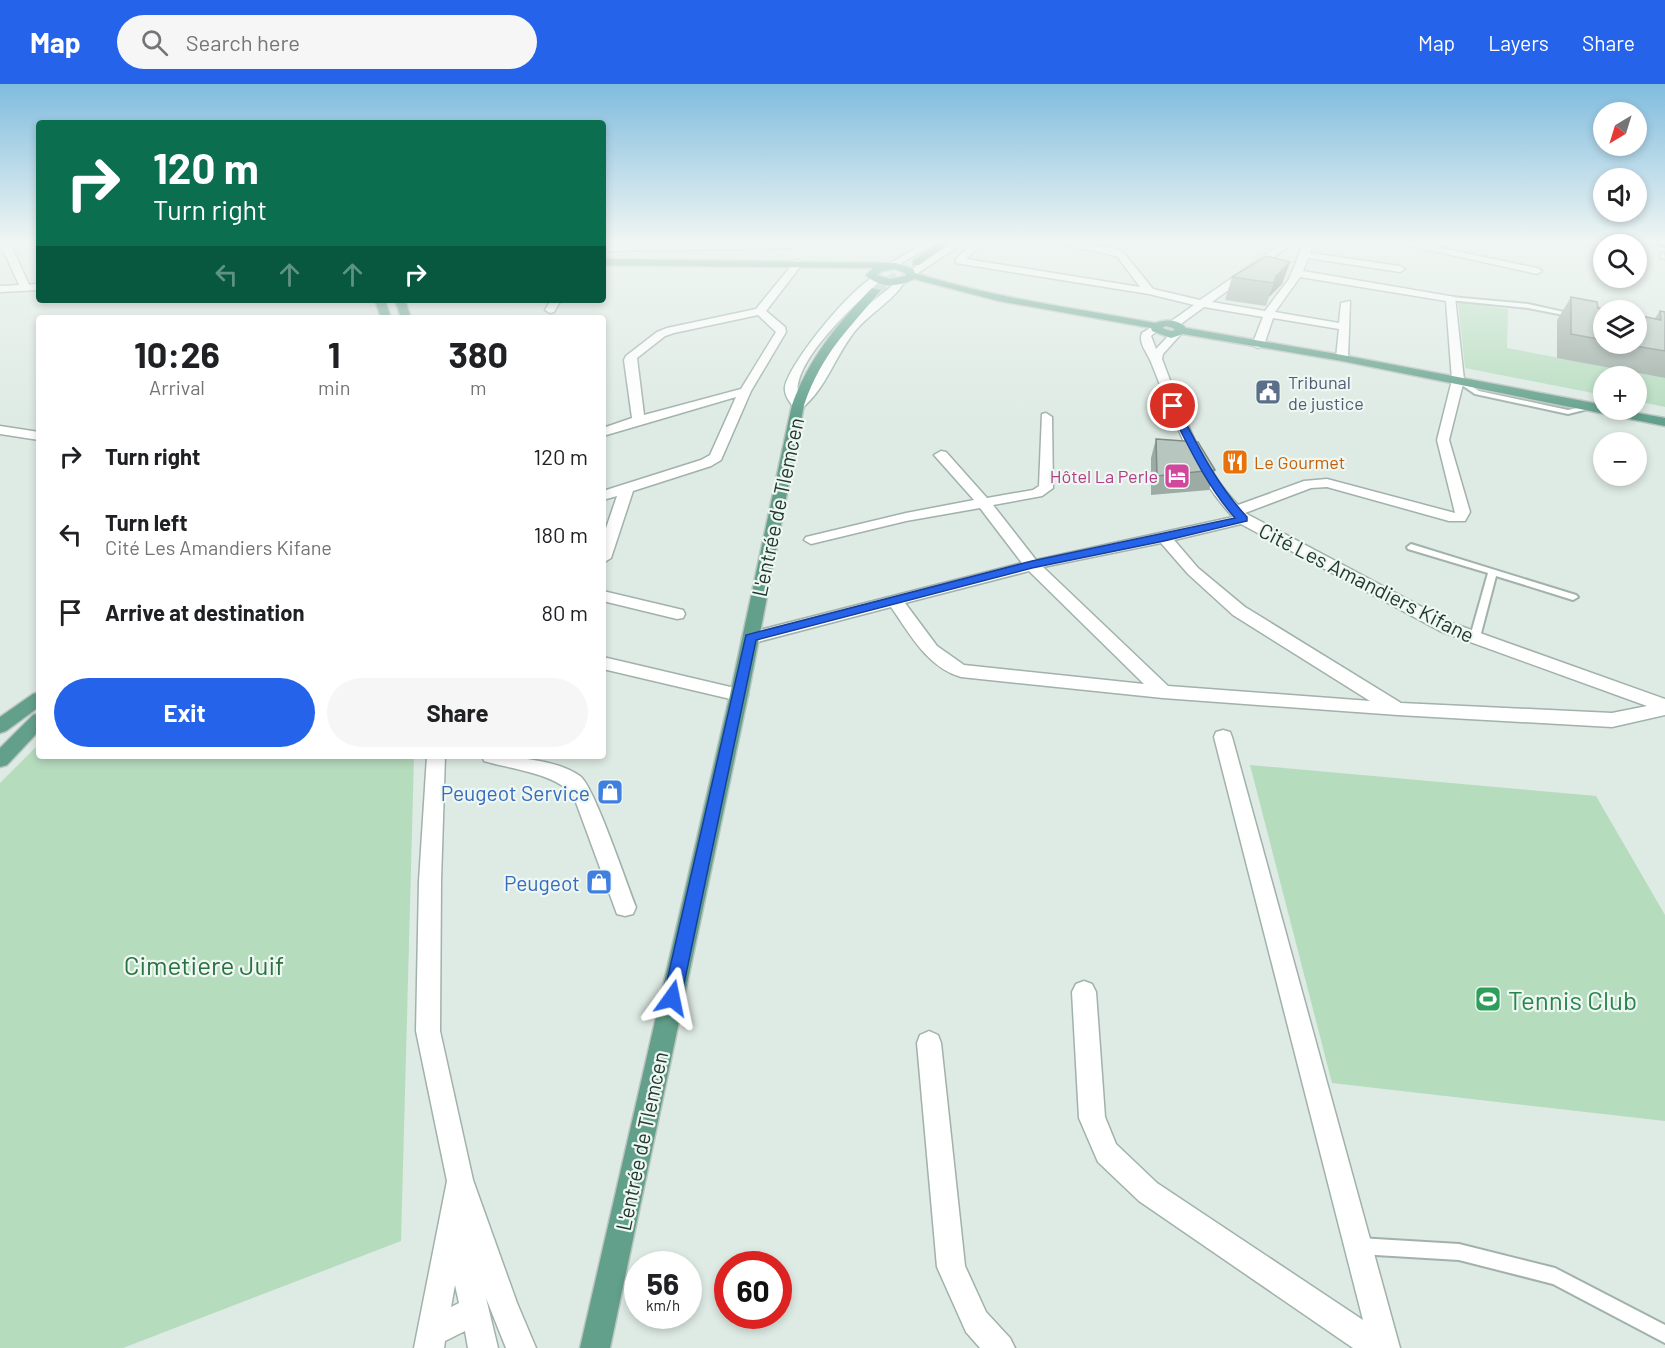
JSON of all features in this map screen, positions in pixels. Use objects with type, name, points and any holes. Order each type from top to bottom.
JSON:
[{"type":"main road","name":"L'entrée de Tlemcen","points":[[595,1348],[739,695],[798,405],[809,374],[822,352],[860,302]]},
{"type":"main road","points":[[1029,302],[1167,320],[1258,345],[1342,358],[1593,408]]},
{"type":"main road","points":[[1647,418],[1665,422]]},
{"type":"main road","points":[[0,726],[36,700]]},
{"type":"main road","points":[[0,760],[36,723]]},
{"type":"street","points":[[639,420],[630,360],[632,356],[661,334],[760,310],[766,302]]},
{"type":"street","name":"L'entrée de Tlemcen","points":[[798,405],[810,395],[848,333],[867,311],[878,302]]},
{"type":"street","points":[[1156,302],[1167,320],[1156,359]]},
{"type":"street","points":[[1258,345],[1272,309],[1277,302]]},
{"type":"street","points":[[750,638],[1032,565],[1164,538],[1240,515],[1309,484],[1327,483],[1449,517],[1460,518],[1463,512],[1443,441],[1458,380],[1451,302]]},
{"type":"street","points":[[1167,320],[1200,303],[1344,327]]},
{"type":"street","points":[[1167,320],[1200,303]]},
{"type":"street","points":[[1342,358],[1346,303]]},
{"type":"street","points":[[606,495],[706,463],[716,457],[745,391],[781,332],[781,328],[760,310]]},
{"type":"street","name":"Cité Les Amandiers Kifane","points":[[1167,320],[1146,335],[1146,341],[1156,359],[1179,420],[1206,471],[1226,501],[1240,515],[1446,627],[1665,707]]},
{"type":"street","points":[[606,431],[745,391]]},
{"type":"street","points":[[811,540],[983,502],[1037,493],[1046,488],[1046,417]]},
{"type":"street","points":[[0,430],[36,436]]},
{"type":"street","points":[[941,455],[983,502],[1032,565],[1163,692]]},
{"type":"street","points":[[606,549],[627,488]]},
{"type":"street","points":[[1164,538],[1193,571],[1239,611],[1398,709]]},
{"type":"street","points":[[606,597],[677,614]]},
{"type":"street","points":[[895,601],[936,658],[961,671],[1163,692],[1398,709],[1612,720],[1665,707]]},
{"type":"street","points":[[606,664],[739,695]]},
{"type":"street","points":[[1223,737],[1385,1348]]},
{"type":"street","points":[[436,759],[430,881],[428,1031],[460,1180],[503,1304],[521,1348]]},
{"type":"street","points":[[503,759],[561,774],[575,782],[583,795],[625,907]]},
{"type":"street","points":[[1084,992],[1092,1118],[1107,1153],[1148,1192],[1379,1348]]},
{"type":"street","points":[[929,1043],[951,1267],[976,1322],[1000,1348]]},
{"type":"street","points":[[460,1180],[467,1270],[483,1348]]},
{"type":"street","points":[[431,1340],[460,1180]]},
{"type":"street","points":[[431,1340],[475,1310]]},
{"type":"lane","points":[[1484,302],[1528,306],[1582,316]]},
{"type":"lane","points":[[1411,547],[1574,597]]},
{"type":"lane","points":[[1475,637],[1492,572]]},
{"type":"lane","points":[[1358,1245],[1459,1252],[1555,1276],[1665,1334]]},
{"type":"green space","points":[[1458,302],[1508,309],[1507,348],[1602,366],[1593,366],[1593,393],[1465,368]]},
{"type":"green space","points":[[1647,375],[1665,378],[1665,407],[1647,403]]},
{"type":"green space","name":"Cimetiere Juif","points":[[36,747],[36,759],[414,759],[401,1241],[123,1348],[0,1348],[0,783]]},
{"type":"green space","name":"Tennis Club","points":[[1250,765],[1596,796],[1665,915],[1665,1121],[1332,1083]]},
{"type":"building","points":[[1571,302],[1593,302],[1593,338],[1571,334]]},
{"type":"building","points":[[1660,311],[1665,312],[1665,351],[1647,348],[1647,317],[1661,320]]},
{"type":"building","points":[[1156,439],[1198,442],[1215,470],[1157,476]]},
{"type":"place","name":"Tribunal de justice","points":[[1268,392]]},
{"type":"place","name":"Le Gourmet","points":[[1235,462]]},
{"type":"place","name":"Hôtel La Perle","points":[[1177,476]]},
{"type":"place","name":"Peugeot Service","points":[[610,792]]},
{"type":"place","name":"Peugeot","points":[[599,882]]},
{"type":"place","name":"Tennis Club","points":[[1488,999]]},
{"type":"route","points":[[672,998],[750,638],[1032,565],[1243,519],[1226,501],[1206,471],[1173,406]]}]
